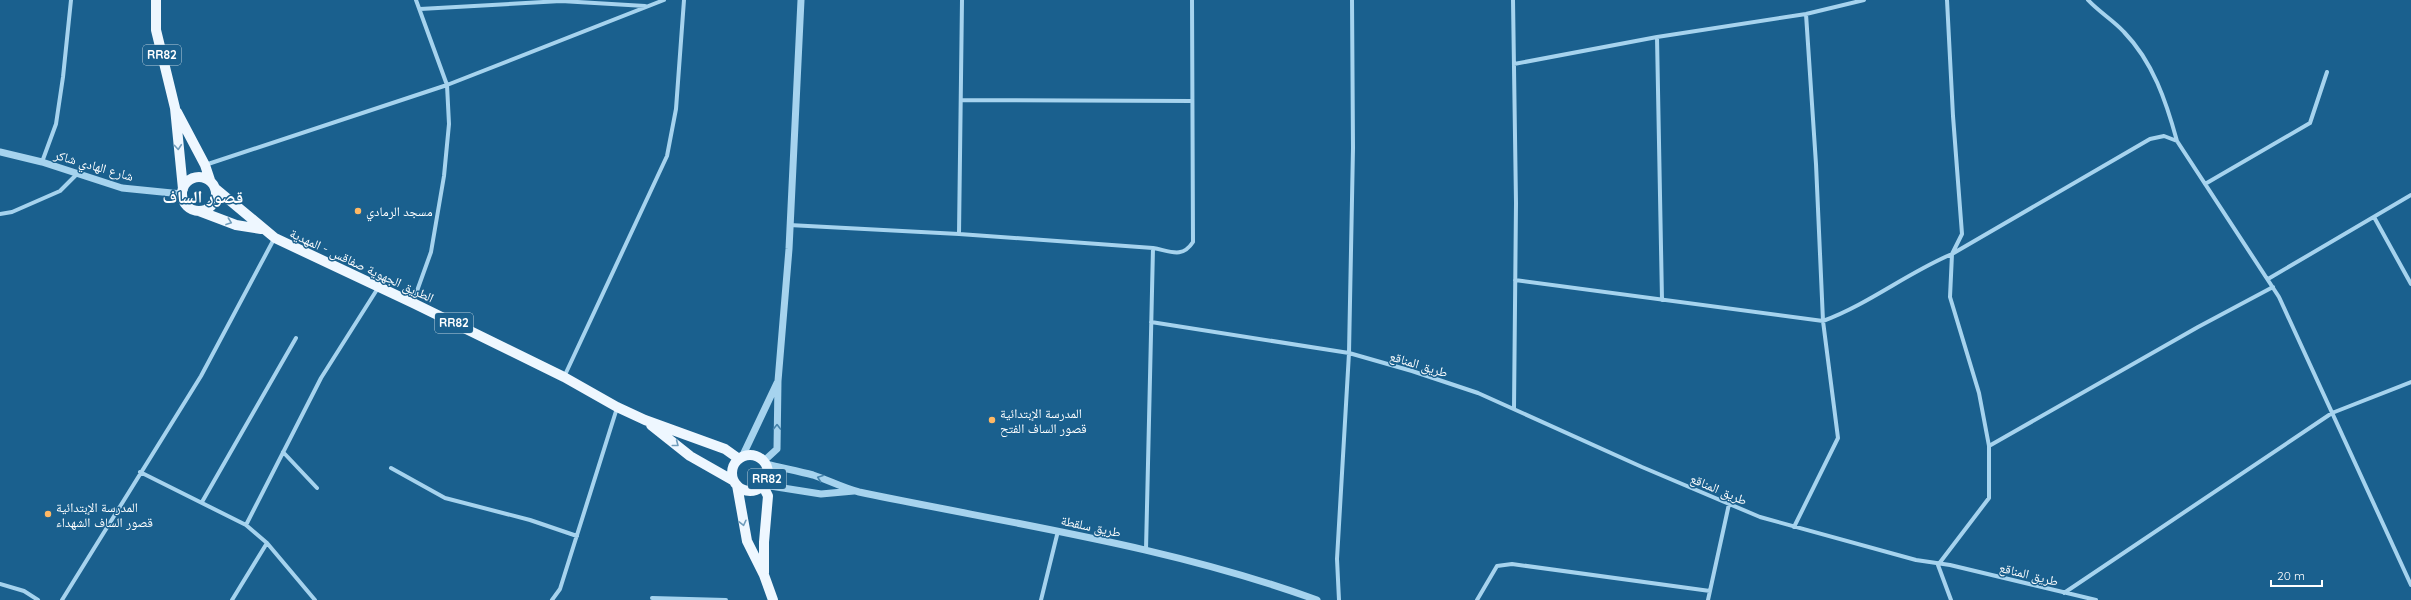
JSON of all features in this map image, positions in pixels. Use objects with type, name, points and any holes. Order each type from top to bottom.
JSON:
[{"type":"main road","name":"الطريق الجهوية صفاقس - المهدية","points":[[156,0],[156,30],[175,108],[182,192],[187,206],[236,225],[261,229]]},
{"type":"main road","name":"الطريق الجهوية صفاقس - المهدية","points":[[175,108],[205,165],[210,180],[216,189],[261,229],[275,238],[564,376],[617,408],[645,420],[724,448],[740,458],[751,455],[765,463]]},
{"type":"main road","points":[[182,192],[187,182],[194,178],[202,177],[210,180]]},
{"type":"main road","points":[[199,211],[208,209],[214,202],[216,189]]},
{"type":"main road","name":"الطريق الجهوية صفاقس - المهدية","points":[[645,420],[690,456],[749,491],[764,485]]},
{"type":"main road","name":"RR82","points":[[740,458],[733,466],[747,541],[764,575],[773,600]]},
{"type":"main road","name":"RR82","points":[[764,575],[764,542],[768,496],[764,485],[768,475],[765,463]]},
{"type":"street","points":[[42,162],[56,124],[64,77],[71,0]]},
{"type":"street","points":[[413,303],[431,252],[444,176],[449,124],[447,85],[416,0]]},
{"type":"street","points":[[205,165],[447,85],[664,0]]},
{"type":"street","points":[[564,376],[667,156],[676,109],[684,0]]},
{"type":"street","points":[[765,463],[777,448],[778,381],[789,225],[801,0]]},
{"type":"street","points":[[959,234],[962,0]]},
{"type":"street","points":[[789,225],[959,234],[1153,248],[1182,253],[1187,250],[1193,242],[1192,0]]},
{"type":"street","points":[[1339,600],[1338,558],[1348,353],[1353,148],[1352,0]]},
{"type":"street","points":[[1513,0],[1516,280],[1514,409]]},
{"type":"street","points":[[1514,64],[1657,37],[1806,14],[1864,0]]},
{"type":"street","points":[[1947,0],[1952,116],[1962,234],[1952,254],[1950,297],[1979,393],[1989,446],[1989,498],[1938,565],[1951,600]]},
{"type":"street","points":[[2088,0],[2099,12],[2123,30],[2140,49],[2166,99],[2177,140],[2273,287],[2411,584]]},
{"type":"street","points":[[420,10],[561,1],[647,7]]},
{"type":"street","points":[[1794,527],[1838,438],[1823,321],[1816,164],[1806,14]]},
{"type":"street","points":[[1657,37],[1662,300]]},
{"type":"street","points":[[2205,184],[2310,123],[2327,72]]},
{"type":"street","points":[[961,100],[1192,101]]},
{"type":"street","points":[[1516,280],[1823,321],[1841,314],[1925,266],[1952,254],[2150,139],[2164,136],[2177,140]]},
{"type":"street","name":"شارع الهادي شاكر","points":[[0,152],[42,162],[122,188],[182,192]]},
{"type":"street","points":[[0,214],[12,212],[60,191],[77,174]]},
{"type":"street","points":[[2268,279],[2411,195]]},
{"type":"street","points":[[2374,217],[2411,284]]},
{"type":"street","points":[[62,600],[140,472],[201,376],[275,238]]},
{"type":"street","points":[[1146,550],[1150,322],[1153,248]]},
{"type":"street","points":[[246,525],[321,378],[379,287]]},
{"type":"street","points":[[1989,446],[2198,327],[2273,287]]},
{"type":"street","name":"طريق المناقع","points":[[1150,322],[1348,353],[1478,393],[1760,517],[1938,565],[1950,565],[2096,600]]},
{"type":"street","points":[[202,502],[296,338]]},
{"type":"street","points":[[740,458],[778,381]]},
{"type":"street","points":[[2064,593],[2332,413],[2411,382]]},
{"type":"street","points":[[552,600],[560,589],[617,408]]},
{"type":"street","points":[[283,452],[316,488]]},
{"type":"street","name":"طريق سلقطة","points":[[765,463],[813,475],[856,491],[1146,550],[1236,573],[1317,600]]},
{"type":"street","points":[[391,468],[444,498],[530,520],[577,536]]},
{"type":"street","points":[[140,472],[246,525],[267,543],[315,600]]},
{"type":"street","name":"طريق سلقطة","points":[[764,485],[822,494],[856,491]]},
{"type":"street","points":[[1708,600],[1729,504]]},
{"type":"street","points":[[1041,600],[1058,531]]},
{"type":"street","points":[[232,600],[267,543]]},
{"type":"street","points":[[1477,600],[1497,566],[1512,564],[1710,591]]},
{"type":"street","points":[[0,584],[24,591],[38,600]]},
{"type":"street","points":[[652,598],[726,600]]},
{"type":"place","name":"مسجد الرمادي","points":[[358,211]]},
{"type":"place","name":"المدرسة الإبتدائية قصور الساف الفتح","points":[[992,420]]},
{"type":"place","name":"المدرسة الإبتدائية قصور الساف الشهداء","points":[[48,514]]},
{"type":"district","name":"قصور الساف","points":[[203,197]]}]
